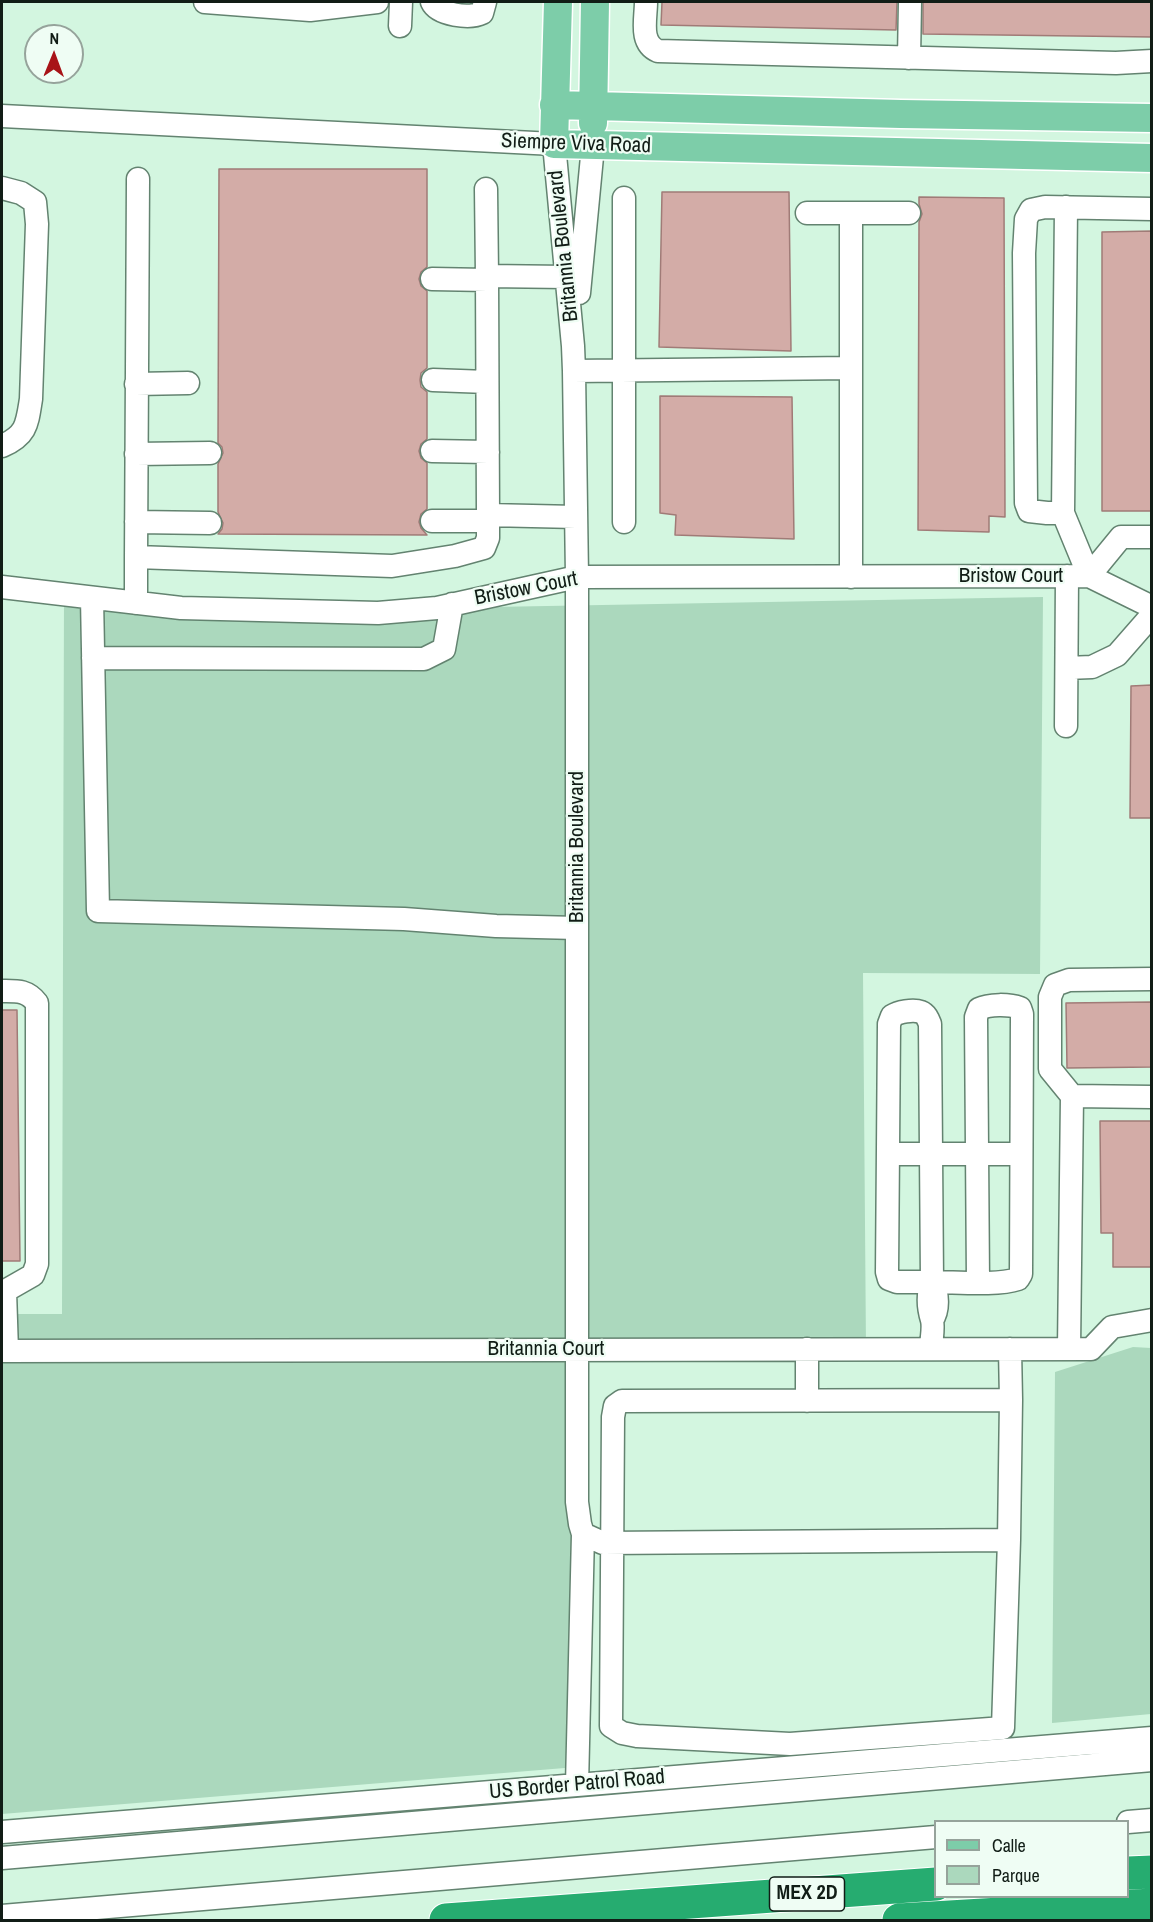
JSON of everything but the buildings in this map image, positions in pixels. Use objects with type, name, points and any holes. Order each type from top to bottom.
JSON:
[{"type":"highway","points":[[1129,1873],[1152,1872]]},
{"type":"highway","name":"MEX 2D","points":[[446,1920],[934,1884]]},
{"type":"highway","points":[[899,1920],[1152,1905]]},
{"type":"main road","name":"Britannia Boulevard","points":[[554,144],[558,2]]},
{"type":"main road","name":"Britannia Boulevard","points":[[593,146],[595,2]]},
{"type":"main road","name":"Siempre Viva Road","points":[[554,105],[1152,118]]},
{"type":"main road","name":"Siempre Viva Road","points":[[554,144],[1152,158]]},
{"type":"main road","points":[[1069,1910],[1114,1920]]},
{"type":"street","points":[[205,2],[310,10],[377,2]]},
{"type":"street","points":[[400,26],[401,2]]},
{"type":"street","points":[[432,2],[438,10],[445,13],[477,15],[482,13],[484,2]]},
{"type":"street","points":[[646,2],[646,39],[650,48],[658,51],[1116,63],[1152,61]]},
{"type":"street","points":[[909,58],[910,2]]},
{"type":"street","name":"Siempre Viva Road","points":[[2,116],[554,144]]},
{"type":"street","name":"Britannia Boulevard","points":[[554,144],[573,346],[577,577],[579,1349],[577,1502],[583,1534],[577,1785]]},
{"type":"street","name":"Britannia Boulevard","points":[[573,346],[593,146]]},
{"type":"street","points":[[135,603],[138,178]]},
{"type":"street","points":[[2,188],[21,193],[35,202],[37,225],[31,399],[26,427],[22,434],[2,446]]},
{"type":"street","points":[[136,557],[392,566],[455,556],[484,548],[488,538],[486,189]]},
{"type":"street","points":[[624,198],[624,522]]},
{"type":"street","points":[[1063,513],[1029,511],[1026,503],[1024,253],[1026,219],[1031,210],[1045,207],[1152,209]]},
{"type":"street","points":[[1066,207],[1063,513],[1078,576],[1067,668],[1066,726]]},
{"type":"street","points":[[807,213],[909,213]]},
{"type":"street","points":[[851,213],[851,577]]},
{"type":"street","points":[[432,279],[567,278]]},
{"type":"street","points":[[574,371],[851,368]]},
{"type":"street","points":[[433,380],[487,381]]},
{"type":"street","points":[[136,384],[188,383]]},
{"type":"street","points":[[432,451],[488,452]]},
{"type":"street","points":[[136,454],[210,453]]},
{"type":"street","points":[[432,521],[576,517]]},
{"type":"street","points":[[136,522],[210,523]]},
{"type":"street","points":[[1078,576],[1121,537],[1152,537]]},
{"type":"street","points":[[1078,576],[1152,607]]},
{"type":"street","name":"Bristow Court","points":[[2,586],[180,608],[378,613],[436,608],[577,577],[1078,576]]},
{"type":"street","points":[[92,598],[98,910],[404,919],[496,926],[577,928]]},
{"type":"street","points":[[93,658],[424,659],[444,649],[452,604]]},
{"type":"street","points":[[1067,668],[1092,667],[1117,655],[1152,615]]},
{"type":"street","points":[[1080,1349],[1072,1096],[1050,1069],[1050,997],[1055,985],[1069,980],[1152,979]]},
{"type":"street","points":[[2,991],[30,994],[37,1003],[37,1264],[33,1275],[3,1291],[4,1351]]},
{"type":"street","points":[[931,1349],[932,1320],[936,1314],[937,1291],[932,1282],[930,1024],[921,1012],[898,1012],[892,1016],[889,1024],[886,1272],[889,1279],[897,1282],[932,1282],[978,1282],[1011,1282],[1018,1280],[1021,1274],[1020,1008],[984,1006],[979,1009],[976,1017],[978,1282]]},
{"type":"street","points":[[1072,1096],[1152,1097]]},
{"type":"street","points":[[888,1154],[1021,1154]]},
{"type":"street","points":[[1080,1349],[1112,1327],[1152,1320]]},
{"type":"street","points":[[807,1349],[807,1401]]},
{"type":"street","points":[[1010,1349],[1011,1400],[1009,1540],[1003,1728],[790,1744],[637,1736],[622,1733],[611,1726],[613,1417],[615,1406],[622,1401],[1011,1400]]},
{"type":"street","name":"Britannia Court","points":[[4,1351],[1080,1349]]},
{"type":"street","points":[[583,1534],[603,1543],[1009,1540]]},
{"type":"street","name":"US Border Patrol Road","points":[[2,1832],[1152,1738]]},
{"type":"street","points":[[2,1858],[1152,1760]]},
{"type":"street","points":[[1129,1822],[1152,1820]]},
{"type":"street","points":[[2,1916],[934,1837]]},
{"type":"green space","points":[[64,594],[437,608],[1043,597],[1040,974],[863,973],[866,1349],[579,1350],[577,1767],[2,1814],[2,1314],[62,1314]]},
{"type":"green space","points":[[1133,1347],[1151,1348],[1151,1714],[1052,1723],[1055,1372]]}]
